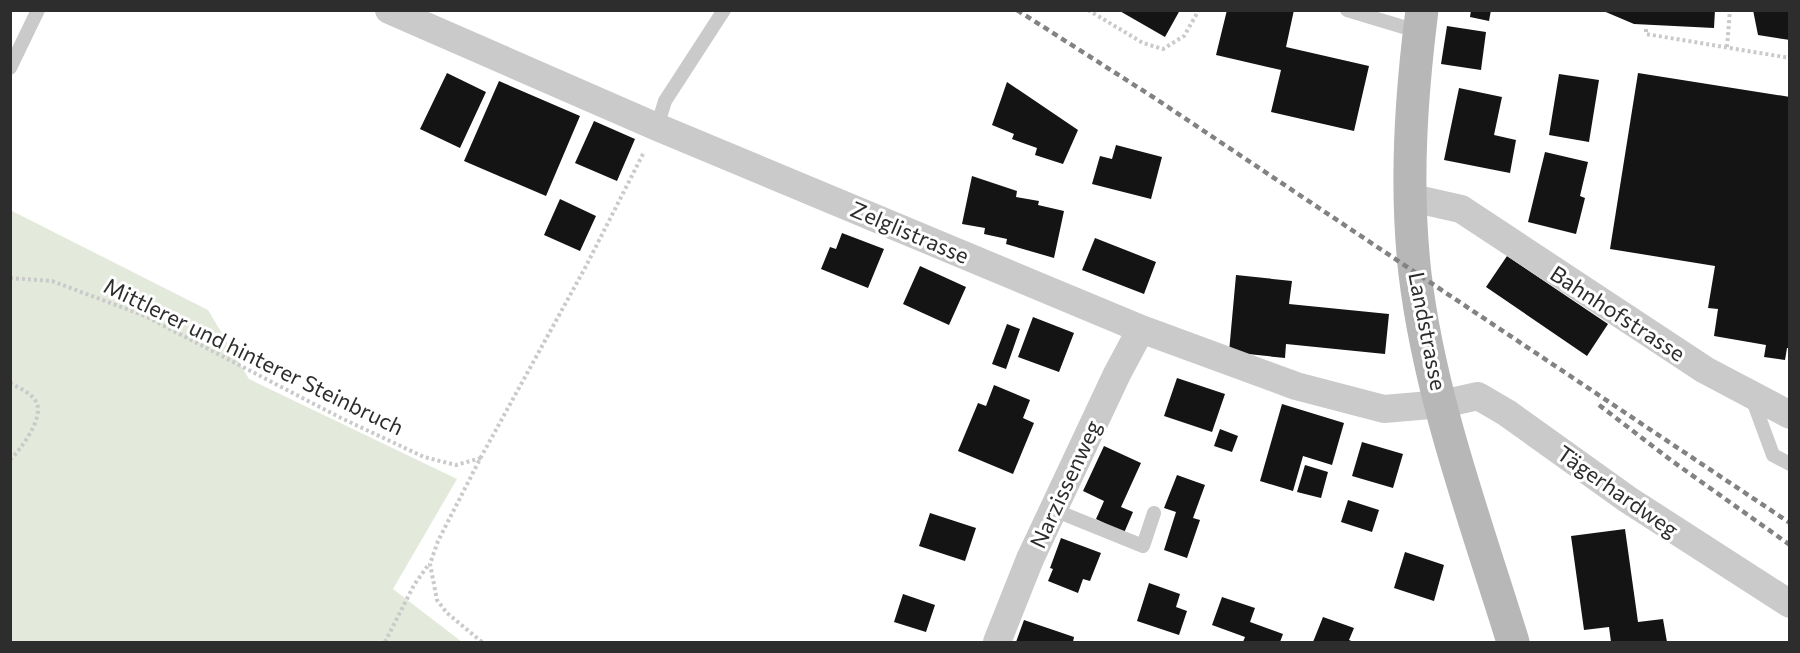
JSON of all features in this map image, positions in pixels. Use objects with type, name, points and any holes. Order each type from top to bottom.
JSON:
[{"type":"main road","name":"Landstrasse","points":[[1420,16],[1411,117],[1415,273],[1432,368],[1513,642]]},
{"type":"street","name":"Zelglistrasse","points":[[389,10],[657,127],[1141,329],[1296,386],[1384,409],[1442,404]]},
{"type":"street","name":"Bahnhofstrasse","points":[[1412,198],[1461,209],[1705,370],[1790,415]]},
{"type":"street","name":"Narzissenweg","points":[[997,642],[1014,597],[1054,510],[1141,329]]},
{"type":"street","name":"Tägerhardweg","points":[[1442,404],[1478,396],[1627,499],[1790,604]]},
{"type":"lane","points":[[10,68],[38,10]]},
{"type":"lane","points":[[657,127],[665,100],[724,10]]},
{"type":"lane","points":[[1347,10],[1420,16]]},
{"type":"lane","points":[[1751,396],[1773,455],[1790,464]]},
{"type":"lane","points":[[1054,510],[1143,546],[1154,513]]},
{"type":"path","points":[[1088,10],[1143,42],[1163,48],[1184,36],[1199,10]]},
{"type":"path","points":[[1727,47],[1730,10]]},
{"type":"path","points":[[1646,29],[1646,34],[1790,58]]},
{"type":"path","points":[[385,642],[414,585],[430,564],[438,541],[481,457],[585,268],[657,127]]},
{"type":"path","name":"Mittlerer und hinterer Steinbruch","points":[[10,278],[52,281],[145,316],[339,417],[424,458],[456,465],[481,457]]},
{"type":"path","points":[[10,383],[31,396],[37,404],[38,414],[30,434],[10,460]]},
{"type":"path","points":[[430,564],[431,583],[437,600],[447,613],[482,642]]},
{"type":"shaded area","points":[[10,210],[208,310],[249,379],[457,479],[393,589],[462,642],[11,642]]},
{"type":"building","points":[[1118,10],[1180,10],[1165,37]]},
{"type":"building","points":[[1227,10],[1294,10],[1286,47],[1369,66],[1354,131],[1271,112],[1281,70],[1216,55]]},
{"type":"building","points":[[1471,10],[1491,10],[1489,21],[1470,17]]},
{"type":"building","points":[[1601,10],[1715,10],[1714,28],[1634,24]]},
{"type":"building","points":[[1753,10],[1790,10],[1790,40],[1758,35]]},
{"type":"building","points":[[1447,26],[1486,32],[1481,70],[1441,64]]},
{"type":"building","points":[[447,73],[486,92],[460,148],[420,129]]},
{"type":"building","points":[[1638,73],[1790,97],[1790,348],[1787,348],[1785,360],[1764,357],[1766,345],[1714,336],[1718,309],[1708,308],[1715,266],[1610,249]]},
{"type":"building","points":[[1559,74],[1599,80],[1589,142],[1549,135]]},
{"type":"building","points":[[499,81],[580,116],[546,196],[464,161]]},
{"type":"building","points":[[1007,82],[1078,130],[1063,164],[1035,155],[1037,148],[1012,139],[1014,134],[992,125]]},
{"type":"building","points":[[1459,88],[1502,97],[1494,135],[1516,140],[1510,173],[1444,160]]},
{"type":"building","points":[[594,121],[635,139],[617,181],[575,163]]},
{"type":"building","points":[[1116,145],[1162,157],[1151,199],[1092,184],[1100,156],[1112,159]]},
{"type":"building","points":[[1545,152],[1588,162],[1580,196],[1585,198],[1576,234],[1528,222]]},
{"type":"building","points":[[972,176],[1017,191],[1016,197],[1039,201],[1038,205],[1064,211],[1054,258],[1006,244],[1007,239],[984,234],[985,228],[962,224]]},
{"type":"building","points":[[560,199],[596,216],[580,251],[544,235]]},
{"type":"building","points":[[842,233],[884,249],[868,288],[821,269],[830,247],[836,249]]},
{"type":"building","points":[[1095,238],[1156,262],[1144,294],[1082,270]]},
{"type":"building","points":[[1507,256],[1608,324],[1587,356],[1486,287]]},
{"type":"building","points":[[920,266],[966,287],[949,325],[903,304]]},
{"type":"building","points":[[1236,275],[1292,281],[1289,304],[1389,314],[1385,354],[1286,344],[1285,358],[1229,352]]},
{"type":"building","points":[[1033,317],[1074,333],[1059,372],[1018,357]]},
{"type":"building","points":[[1007,324],[1020,329],[1006,369],[992,364]]},
{"type":"building","points":[[1177,378],[1225,394],[1212,432],[1164,416]]},
{"type":"building","points":[[994,385],[1030,400],[1023,418],[1034,423],[1013,474],[958,451],[978,403],[986,406]]},
{"type":"building","points":[[1282,404],[1344,423],[1332,465],[1303,456],[1293,491],[1260,481]]},
{"type":"building","points":[[1220,429],[1238,436],[1232,452],[1214,446]]},
{"type":"building","points":[[1362,442],[1403,454],[1393,488],[1352,476]]},
{"type":"building","points":[[1104,446],[1141,463],[1121,507],[1133,512],[1124,533],[1096,519],[1104,501],[1083,491]]},
{"type":"building","points":[[1305,465],[1328,472],[1321,498],[1297,492]]},
{"type":"building","points":[[1177,475],[1205,485],[1193,518],[1200,520],[1187,558],[1164,550],[1176,512],[1164,508]]},
{"type":"building","points":[[1348,500],[1379,510],[1372,532],[1341,522]]},
{"type":"building","points":[[930,513],[976,528],[965,561],[919,546]]},
{"type":"building","points":[[1625,529],[1638,622],[1663,619],[1667,642],[1611,642],[1609,627],[1584,630],[1571,536]]},
{"type":"building","points":[[1061,538],[1101,553],[1090,581],[1083,579],[1078,593],[1048,581],[1053,569],[1050,568]]},
{"type":"building","points":[[1405,552],[1444,565],[1434,601],[1394,588]]},
{"type":"building","points":[[1149,583],[1180,594],[1176,607],[1187,611],[1179,635],[1137,621]]},
{"type":"building","points":[[903,594],[935,605],[926,632],[894,622]]},
{"type":"building","points":[[1222,597],[1255,608],[1250,622],[1283,634],[1280,642],[1243,642],[1245,637],[1212,625]]},
{"type":"building","points":[[1323,617],[1354,628],[1349,640],[1354,642],[1313,642]]},
{"type":"building","points":[[1024,620],[1074,637],[1073,642],[1016,642]]},
{"type":"railway","points":[[1017,10],[1153,97],[1790,523]]},
{"type":"railway","points":[[1599,405],[1672,461],[1790,545]]}]
